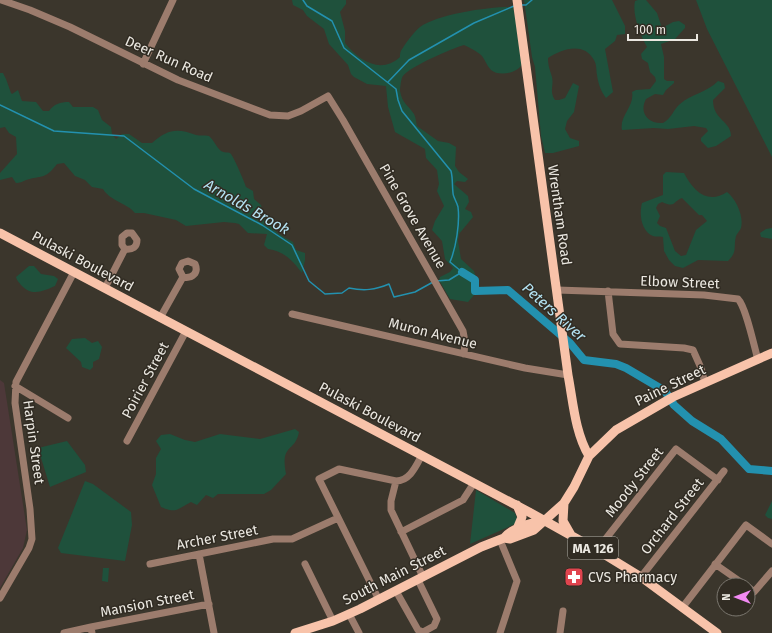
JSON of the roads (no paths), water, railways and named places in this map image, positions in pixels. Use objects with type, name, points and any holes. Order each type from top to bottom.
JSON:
[{"type":"main road","name":"Wrentham Road","points":[[517,4],[568,375],[580,433],[584,446],[592,453]]},
{"type":"main road","name":"Pulaski Boulevard","points":[[0,233],[517,505],[597,550],[641,577],[712,632]]},
{"type":"main road","name":"Paine Street","points":[[592,453],[616,430],[670,399],[772,353]]},
{"type":"main road","points":[[545,521],[564,503],[592,453]]},
{"type":"main road","points":[[564,503],[563,521],[572,536]]},
{"type":"main road","points":[[517,505],[522,517],[517,529]]},
{"type":"main road","name":"South Main Street","points":[[295,633],[333,621],[349,614],[502,539],[508,533],[531,523],[545,521]]},
{"type":"main road","name":"South Main Street","points":[[502,539],[510,539],[531,531],[545,521]]},
{"type":"street","name":"Deer Run Road","points":[[1,0],[30,10],[70,27],[178,80],[279,117],[288,116],[301,111],[328,96]]},
{"type":"street","points":[[143,64],[173,0]]},
{"type":"street","name":"Pine Grove Avenue","points":[[328,96],[463,331],[465,342],[464,354]]},
{"type":"street","points":[[104,288],[126,249]]},
{"type":"street","name":"Harpin Street","points":[[0,598],[29,548],[32,539],[30,509],[15,403],[16,386],[74,272]]},
{"type":"street","points":[[160,318],[183,277]]},
{"type":"street","name":"Elbow Street","points":[[557,290],[704,295],[738,299],[742,303],[758,360]]},
{"type":"street","points":[[608,291],[613,334],[620,344],[689,349],[695,353],[705,383]]},
{"type":"street","name":"Muron Avenue","points":[[292,314],[464,354],[568,375]]},
{"type":"street","name":"Poirier Street","points":[[128,441],[186,331]]},
{"type":"street","points":[[16,386],[68,418]]},
{"type":"street","name":"Moody Street","points":[[597,550],[676,449],[718,480]]},
{"type":"street","points":[[379,600],[319,479],[339,469],[396,481],[404,479],[410,475],[422,455]]},
{"type":"street","name":"Orchard Street","points":[[641,577],[724,471]]},
{"type":"street","points":[[396,481],[390,506],[392,515],[401,532],[437,619],[434,626],[423,632],[418,630],[396,591]]},
{"type":"street","points":[[401,532],[463,500],[474,483]]},
{"type":"street","name":"Archer Street","points":[[150,564],[277,538],[289,540],[338,518]]},
{"type":"street","points":[[682,608],[746,525],[772,544]]},
{"type":"street","points":[[500,633],[517,581],[502,539]]},
{"type":"street","points":[[199,554],[214,633]]},
{"type":"street","points":[[305,564],[333,621]]},
{"type":"street","points":[[715,564],[734,577]]},
{"type":"street","points":[[756,590],[772,570]]},
{"type":"street","name":"Mansion Street","points":[[91,630],[209,604]]},
{"type":"street","points":[[560,633],[563,611]]},
{"type":"street","points":[[349,614],[359,633]]},
{"type":"street","points":[[64,633],[91,630]]},
{"type":"waterway","name":"Peters River","points":[[303,0],[307,6],[332,21],[344,48],[396,89],[402,111],[451,171],[453,195],[458,207],[458,228],[456,243],[450,262],[462,272],[449,280],[436,281]]},
{"type":"waterway","points":[[522,5],[526,5],[532,0]]},
{"type":"waterway","points":[[388,82],[409,60],[474,23],[514,6]]},
{"type":"waterway","name":"Arnolds Brook","points":[[0,105],[54,131],[124,136],[194,189],[262,225],[292,245],[309,281],[325,294],[342,293],[349,288],[365,290],[374,289],[389,284],[394,297],[415,292],[433,282]]},
{"type":"waterway","name":"Peters River","points":[[462,272],[475,280],[475,291],[508,290],[570,343],[584,360],[616,364],[626,368],[665,391],[674,405],[692,421],[721,439],[749,469],[772,471]]},
{"type":"place","name":"CVS Pharmacy","points":[[574,577]]}]
